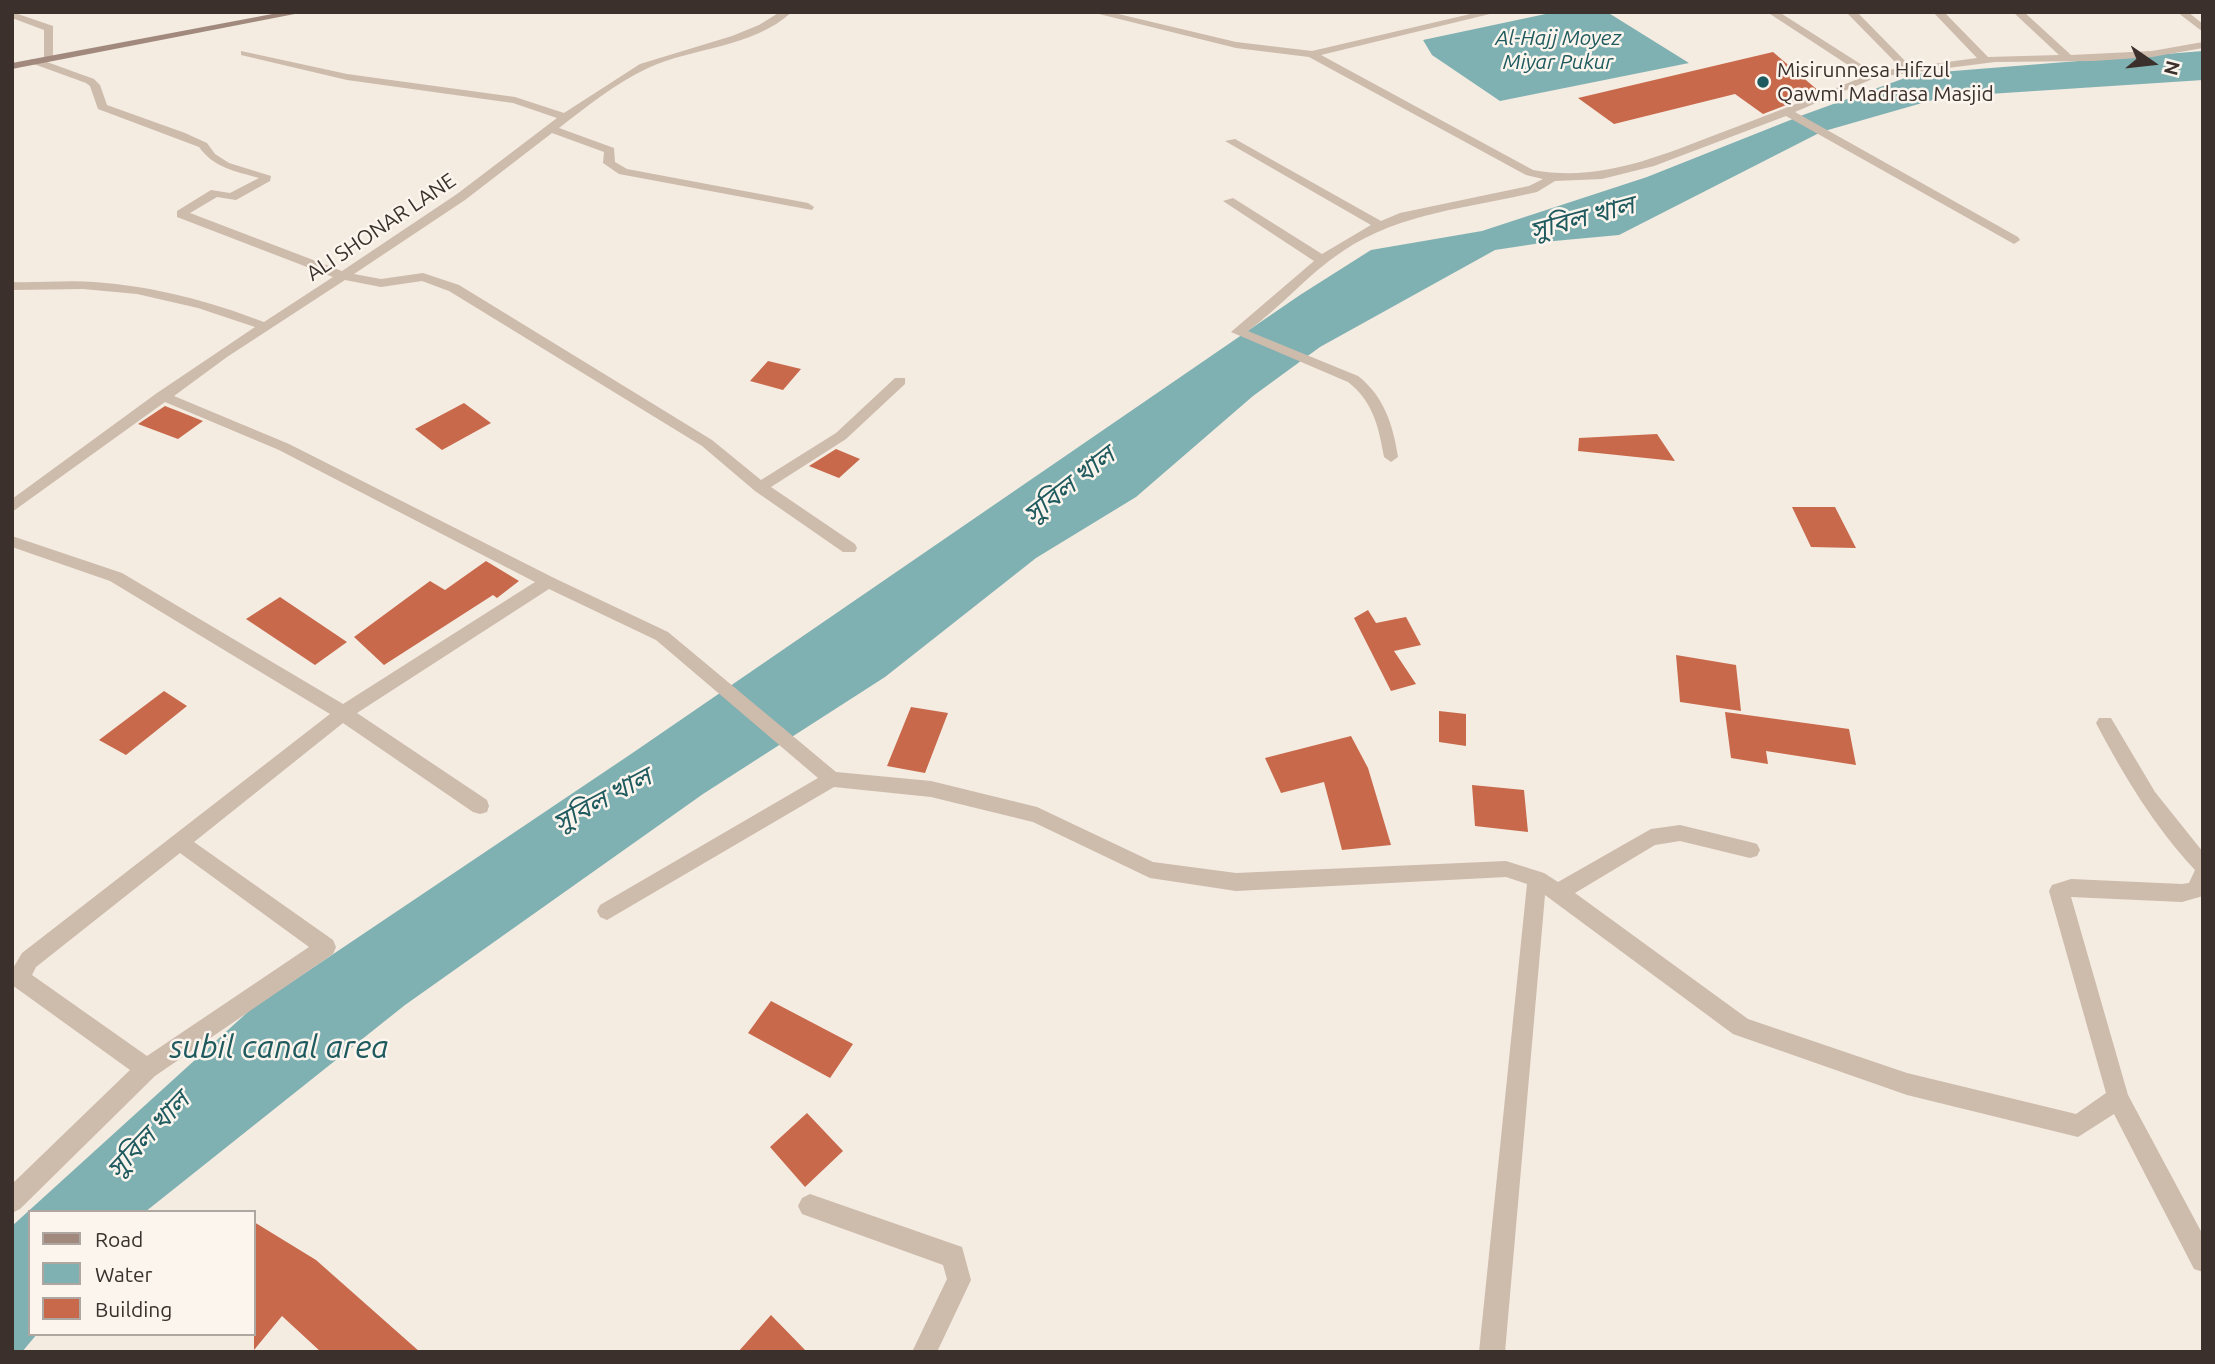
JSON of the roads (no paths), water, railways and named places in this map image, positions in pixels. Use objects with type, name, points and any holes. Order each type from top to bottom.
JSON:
[{"type":"main road","points":[[12,66],[265,15],[300,12]]},
{"type":"street","name":"ALI SHONAR LANE","points":[[12,507],[162,396],[461,197],[586,102],[644,66],[736,38],[763,27],[787,12]]},
{"type":"street","points":[[1096,12],[1236,45],[1312,54],[1465,15],[1493,12]]},
{"type":"street","points":[[1772,12],[1871,75],[1907,68],[1986,60],[2152,54],[2203,45]]},
{"type":"street","points":[[1851,12],[1907,68]]},
{"type":"street","points":[[1938,12],[1986,60]]},
{"type":"street","points":[[2018,12],[2068,58]]},
{"type":"street","points":[[2182,12],[2203,29]]},
{"type":"street","points":[[12,15],[49,28],[48,59]]},
{"type":"street","points":[[245,53],[347,77],[515,100],[567,118]]},
{"type":"street","points":[[1312,54],[1530,173],[1551,179],[1579,179],[1630,170],[1787,113],[1873,76],[1871,75]]},
{"type":"street","points":[[35,61],[90,80],[95,85],[102,107],[192,140],[203,145],[211,156],[226,164],[265,176],[266,179],[232,197],[215,193],[181,214],[342,276],[381,284],[423,277],[454,288],[707,443],[760,487],[849,548]]},
{"type":"street","points":[[1787,113],[2014,240]]},
{"type":"street","points":[[552,130],[610,150],[609,163],[623,172],[808,207]]},
{"type":"street","points":[[1231,141],[1380,225]]},
{"type":"street","points":[[1391,457],[1386,425],[1365,387],[1353,379],[1238,332],[1267,312],[1322,260],[1380,225],[1400,217],[1533,189],[1551,179]]},
{"type":"street","points":[[1229,201],[1322,260]]},
{"type":"street","points":[[12,286],[94,286],[172,296],[232,313],[266,327]]},
{"type":"street","points":[[760,487],[841,436],[900,381]]},
{"type":"street","points":[[162,396],[284,447],[548,582],[662,636],[832,779],[931,789],[1037,815],[1150,870],[1224,880],[1249,882],[1506,869],[1537,880],[1558,893],[1741,1027],[1907,1084],[2078,1126],[2118,1098]]},
{"type":"street","points":[[12,541],[116,577],[343,713],[480,806]]},
{"type":"street","points":[[147,1069],[19,978],[29,960],[343,713],[548,582]]},
{"type":"street","points":[[2105,723],[2127,765],[2177,840],[2203,865]]},
{"type":"street","points":[[607,911],[832,779]]},
{"type":"street","points":[[1558,893],[1651,837],[1680,833],[1750,850]]},
{"type":"street","points":[[12,1201],[147,1069],[326,947],[177,841]]},
{"type":"street","points":[[2203,875],[2196,890],[2182,893],[2071,888],[2060,891],[2118,1098],[2203,1259]]},
{"type":"street","points":[[1492,1352],[1537,880]]},
{"type":"street","points":[[810,1206],[953,1256],[959,1280],[924,1352]]},
{"type":"water","name":"Al-Hajj Moyez Miyar Pukur","points":[[1555,12],[1607,12],[1689,63],[1500,101],[1432,55],[1423,40]]},
{"type":"water","name":"subil canal area","points":[[2203,51],[2203,80],[1943,97],[1821,132],[1619,235],[1495,250],[1320,347],[1253,396],[1136,497],[1036,558],[885,677],[703,794],[405,1005],[148,1210],[30,1210],[250,1010],[631,754],[1300,295],[1371,250],[1482,231],[1647,177],[1803,115],[1916,74]]},
{"type":"water","name":"subil canal area","points":[[28,1211],[28,1336],[35,1336],[22,1352],[12,1352],[12,1226]]},
{"type":"place","name":"Misirunnesa Hifzul Qawmi Madrasa Masjid","points":[[1763,82]]},
{"type":"water label","name":"সুবিল খাল","points":[[1582,218]]},
{"type":"water label","name":"সুবিল খাল","points":[[1069,485]]},
{"type":"water label","name":"সুবিল খাল","points":[[602,800]]},
{"type":"water label","name":"সুবিল খাল","points":[[148,1135]]}]
